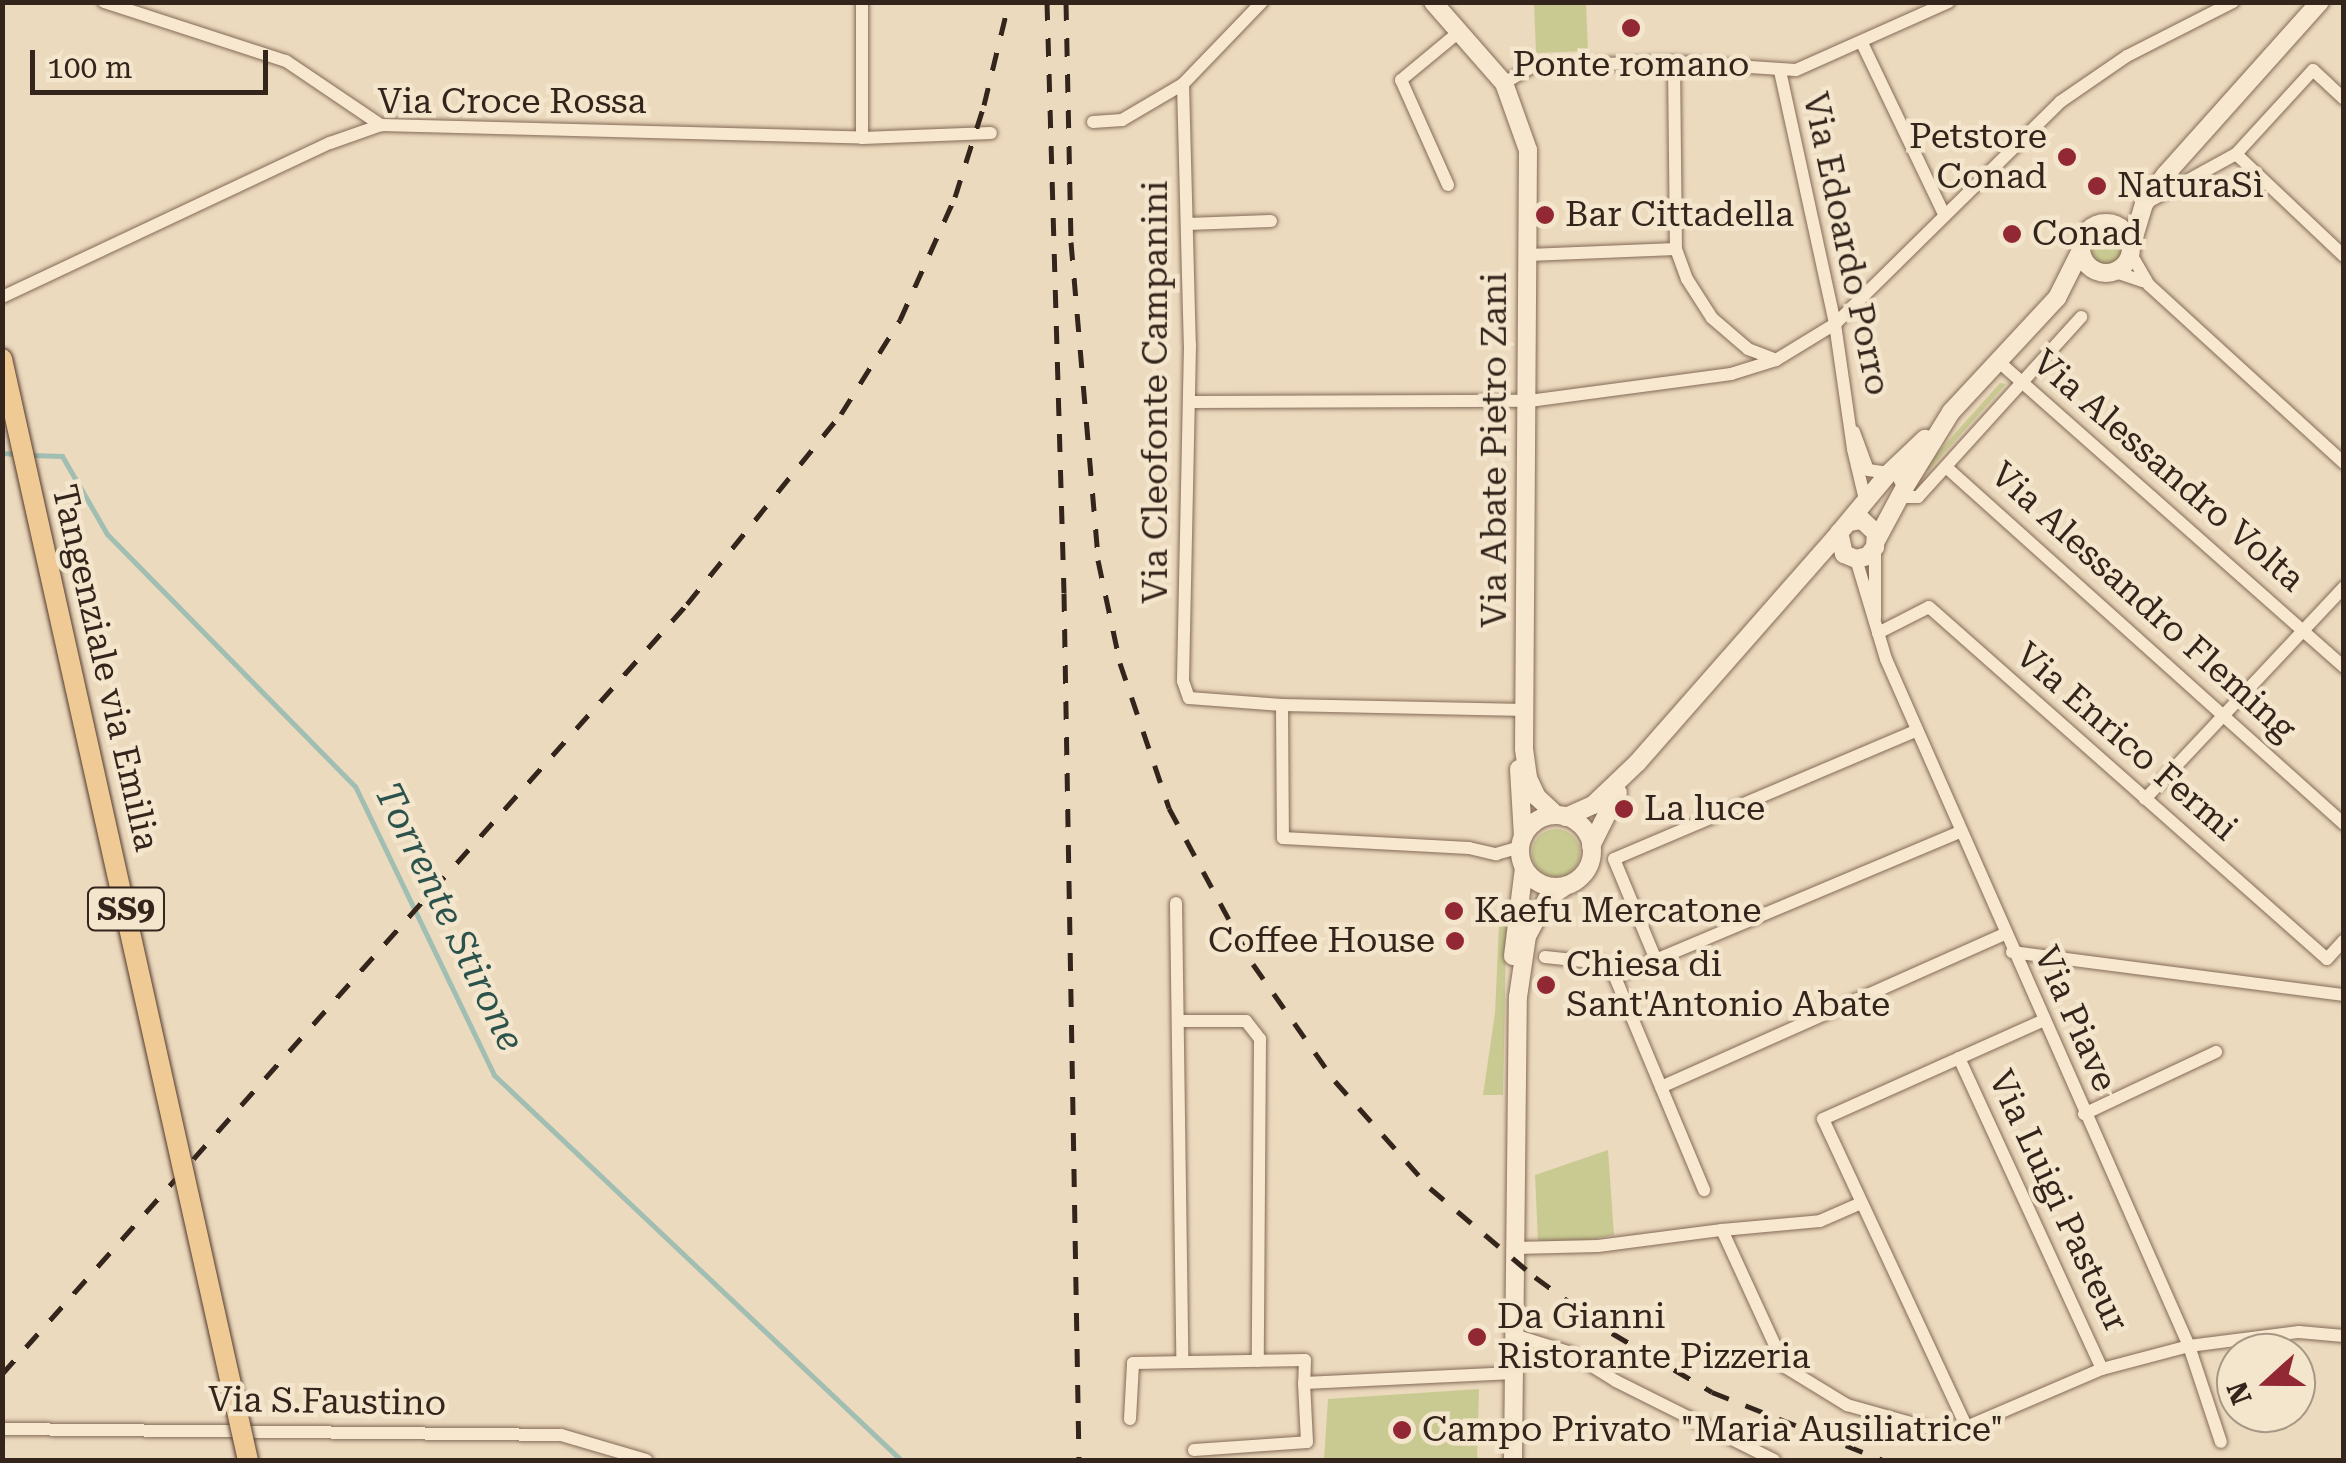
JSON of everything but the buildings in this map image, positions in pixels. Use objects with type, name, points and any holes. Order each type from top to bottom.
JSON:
[{"type":"main road","points":[[1432,2],[1504,84]]},
{"type":"main road","points":[[1518,996],[1512,960],[1524,868],[1522,842],[1536,821],[1593,806],[1638,762],[1890,473],[1940,426],[2057,298],[2088,231],[2144,204],[2320,2]]},
{"type":"main road","name":"Via Abate Pietro Zani","points":[[1504,84],[1528,150],[1526,710],[1519,771],[1522,842]]},
{"type":"main road","points":[[2057,298],[2113,272],[2131,251],[2144,204]]},
{"type":"main road","points":[[2106,223],[2121,228],[2131,251]]},
{"type":"main road","points":[[2081,250],[2090,268],[2113,272]]},
{"type":"main road","name":"Tangenziale via Emilia","points":[[2,359],[248,1460]]},
{"type":"main road","points":[[1802,578],[1831,560],[1868,556],[1940,426]]},
{"type":"main road","points":[[1890,473],[1900,475],[1903,491]]},
{"type":"main road","points":[[1844,527],[1868,523],[1876,543]]},
{"type":"main road","points":[[1844,527],[1838,544],[1853,558]]},
{"type":"main road","name":"Via Abate Pietro Zani","points":[[1524,749],[1528,778],[1537,797],[1561,816]]},
{"type":"main road","points":[[1513,1460],[1518,996],[1528,936],[1547,899],[1584,874],[1609,805],[1638,762]]},
{"type":"main road","points":[[1561,816],[1583,828],[1591,846]]},
{"type":"main road","points":[[1524,868],[1542,884],[1566,886]]},
{"type":"street","points":[[104,2],[286,61],[380,125]]},
{"type":"street","points":[[862,2],[862,138]]},
{"type":"street","points":[[1093,122],[1122,120],[1183,84],[1262,2]]},
{"type":"street","points":[[1504,84],[1533,66],[1674,62],[1796,70],[1862,44],[1948,2]]},
{"type":"street","points":[[1190,402],[1529,401],[1731,374],[1776,360],[1834,324],[2060,102],[2128,56],[2233,2]]},
{"type":"street","points":[[1448,185],[1401,80],[1459,32]]},
{"type":"street","points":[[1862,44],[1944,214]]},
{"type":"street","points":[[1674,62],[1676,250],[1687,278],[1712,318],[1748,349],[1776,360]]},
{"type":"street","points":[[2144,204],[2175,191],[2236,154],[2313,70],[2344,99]]},
{"type":"street","name":"Via Edoardo Porro","points":[[1780,71],[1834,324],[1852,449],[1866,504]]},
{"type":"street","name":"Via Cleofonte Campanini","points":[[1183,84],[1190,402],[1184,681],[1189,698],[1282,705]]},
{"type":"street","name":"Via Croce Rossa","points":[[2,297],[330,142],[380,125],[862,138],[991,133]]},
{"type":"street","points":[[2236,154],[2344,256]]},
{"type":"street","points":[[1187,224],[1271,221]]},
{"type":"street","points":[[1528,255],[1676,250]]},
{"type":"street","points":[[2131,251],[2149,285],[2344,463]]},
{"type":"street","points":[[2113,272],[2149,285]]},
{"type":"street","points":[[1903,491],[1918,497],[2081,316]]},
{"type":"street","name":"Via Alessandro Volta","points":[[1998,361],[2344,667]]},
{"type":"street","name":"Via Edoardo Porro","points":[[1852,430],[1868,470],[1890,473]]},
{"type":"street","name":"Via Alessandro Fleming","points":[[1946,467],[2344,824]]},
{"type":"street","name":"Via Piave","points":[[1876,543],[1877,627]]},
{"type":"street","name":"Via Piave","points":[[1853,558],[1916,732],[2190,1346],[2221,1442]]},
{"type":"street","points":[[2145,799],[2344,587]]},
{"type":"street","name":"Via Enrico Fermi","points":[[1877,627],[1929,608],[2327,959],[2344,940]]},
{"type":"street","points":[[1522,842],[1496,854],[1469,848],[1283,838],[1282,705],[1526,710]]},
{"type":"street","points":[[1656,960],[1614,859],[1916,732]]},
{"type":"street","points":[[1615,977],[1960,832]]},
{"type":"street","points":[[1176,903],[1182,1360]]},
{"type":"street","points":[[1661,1087],[2004,934]]},
{"type":"street","points":[[2012,952],[2344,996]]},
{"type":"street","points":[[1545,957],[1603,963],[1615,977],[1704,1190]]},
{"type":"street","points":[[1180,1021],[1246,1020],[1260,1040],[1258,1361]]},
{"type":"street","points":[[1968,1430],[1822,1119],[2042,1021]]},
{"type":"street","points":[[2084,1114],[2216,1052]]},
{"type":"street","name":"Via Luigi Pasteur","points":[[1959,1058],[2102,1369]]},
{"type":"street","points":[[1515,1248],[1598,1246],[1820,1221],[1861,1203]]},
{"type":"street","points":[[1722,1230],[1785,1367],[1847,1405],[1950,1434],[1968,1430],[2102,1369],[2190,1346],[2299,1332],[2344,1336]]},
{"type":"street","points":[[1514,1335],[1571,1354],[1616,1382],[1774,1460]]},
{"type":"street","points":[[1130,1418],[1134,1363],[1305,1360],[1307,1442],[1194,1450]]},
{"type":"street","points":[[1304,1383],[1514,1374]]},
{"type":"street","name":"Via S.Faustino","points":[[2,1429],[561,1434],[646,1460]]},
{"type":"green space","points":[[1534,3],[1586,3],[1588,51],[1536,53]]},
{"type":"green space","points":[[2107,235],[2118,239],[2122,250],[2118,261],[2107,265],[2096,261],[2092,250],[2096,239]]},
{"type":"green space","points":[[2000,383],[2006,384],[1928,471],[1924,468]]},
{"type":"green space","points":[[1556,829],[1573,836],[1580,853],[1573,870],[1556,877],[1539,870],[1532,853],[1539,836]]},
{"type":"green space","points":[[1500,903],[1514,907],[1506,943],[1503,1095],[1483,1095],[1495,1013]]},
{"type":"green space","points":[[1608,1150],[1614,1235],[1575,1242],[1538,1241],[1535,1175]]},
{"type":"green space","name":"Campo Privato \"Maria Ausiliatrice\"","points":[[1479,1389],[1477,1460],[1324,1460],[1328,1399]]},
{"type":"waterway","name":"Torrente Stirone","points":[[2,453],[19,454]]},
{"type":"waterway","name":"Torrente Stirone","points":[[30,455],[62,456],[107,534],[355,786],[494,1075],[901,1460]]},
{"type":"railway","points":[[2,1374],[687,604],[841,414],[900,320],[955,197],[984,105],[1009,2]]},
{"type":"railway","points":[[1047,2],[1064,593],[1079,1460]]},
{"type":"railway","points":[[1066,2],[1071,242],[1098,560],[1120,663],[1169,808],[1253,964],[1335,1081],[1430,1188],[1535,1277],[1612,1333],[1712,1392],[1883,1460]]},
{"type":"place","name":"Ponte romano","points":[[1631,28]]},
{"type":"place","name":"Petstore Conad","points":[[2067,157]]},
{"type":"place","name":"NaturaSì","points":[[2097,186]]},
{"type":"place","name":"Bar Cittadella","points":[[1545,215]]},
{"type":"place","name":"Conad","points":[[2012,234]]},
{"type":"place","name":"La luce","points":[[1624,809]]},
{"type":"place","name":"Kaefu Mercatone","points":[[1454,911]]},
{"type":"place","name":"Coffee House","points":[[1455,941]]},
{"type":"place","name":"Chiesa di Sant'Antonio Abate","points":[[1546,985]]},
{"type":"place","name":"Da Gianni Ristorante Pizzeria","points":[[1477,1337]]},
{"type":"place","name":"Campo Privato \"Maria Ausiliatrice\"","points":[[1402,1430]]}]
